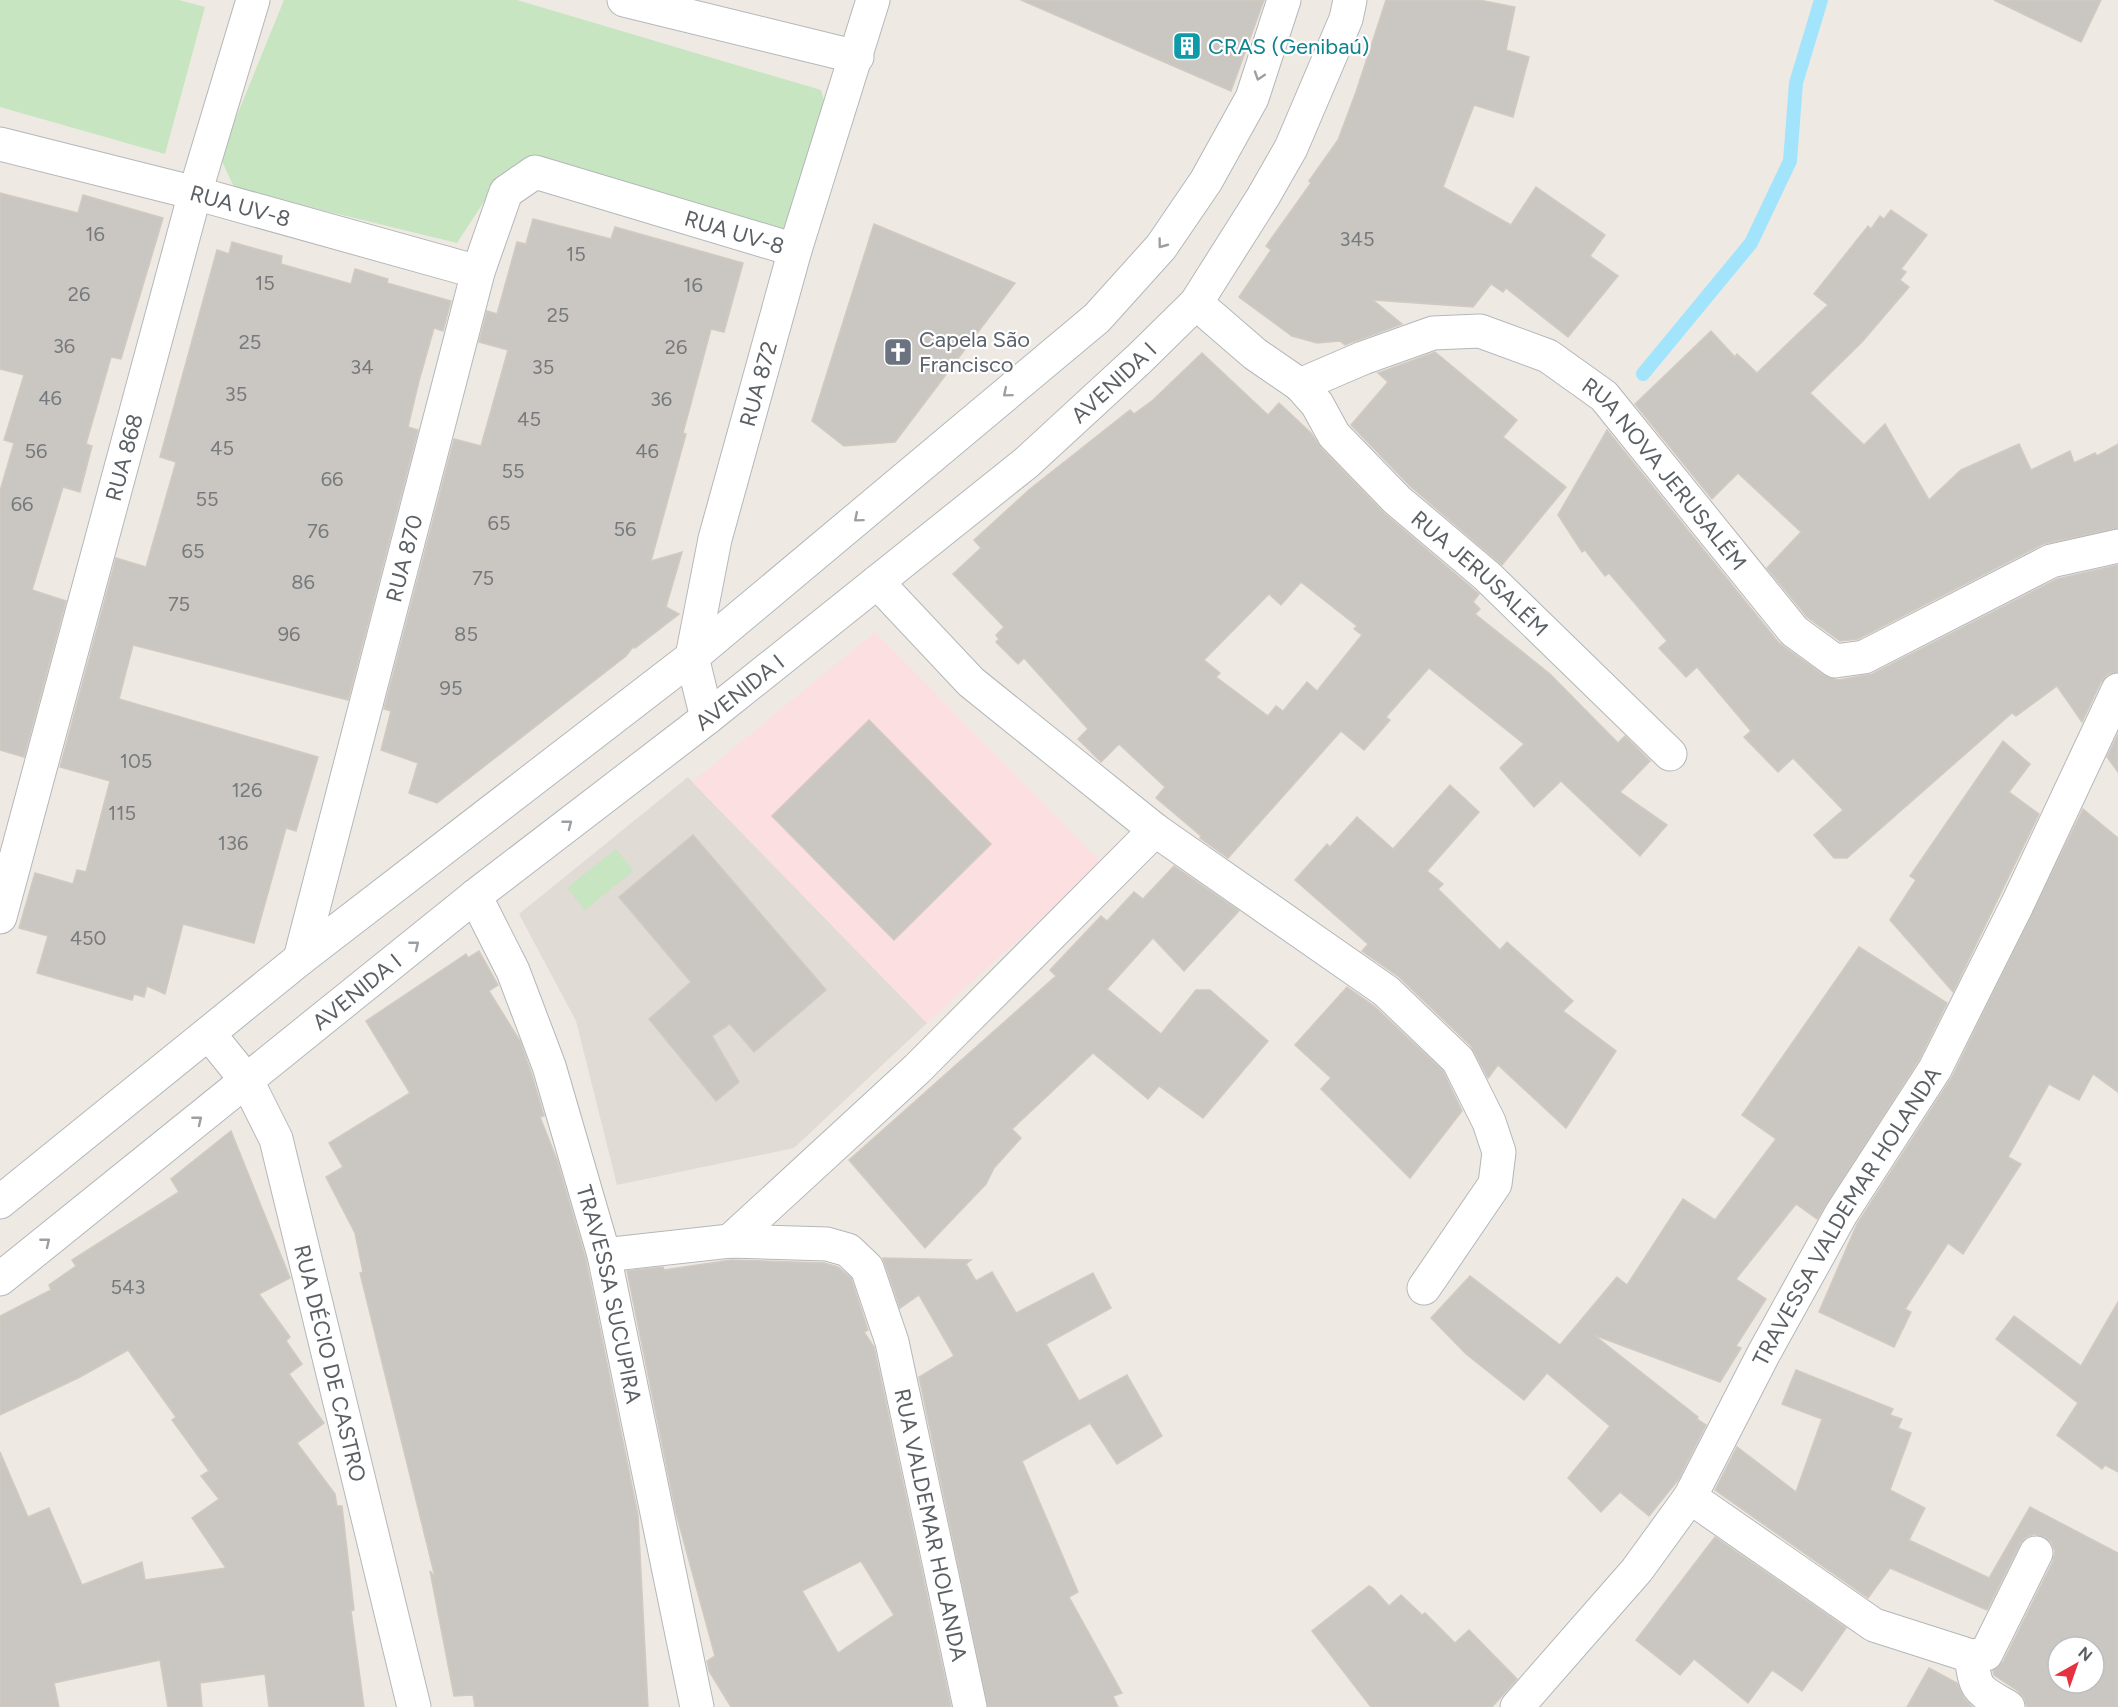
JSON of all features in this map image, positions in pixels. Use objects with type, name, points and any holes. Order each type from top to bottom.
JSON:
[{"type":"street","name":"RUA 868","points":[[0,916],[195,193],[253,0]]},
{"type":"street","points":[[624,0],[857,57]]},
{"type":"street","name":"RUA 872","points":[[707,718],[692,657],[716,539],[795,250],[873,0]]},
{"type":"street","points":[[0,1202],[300,959],[692,657],[1097,318],[1161,248],[1206,182],[1252,98],[1284,0]]},
{"type":"street","name":"AVENIDA I","points":[[0,1279],[475,896],[707,718],[1026,463],[1196,303],[1291,148],[1346,19],[1350,0]]},
{"type":"street","name":"RUA UV-8","points":[[0,144],[195,193],[478,272]]},
{"type":"street","name":"RUA UV-8","points":[[535,172],[795,250]]},
{"type":"street","name":"RUA 870","points":[[300,959],[478,272],[506,192],[535,172]]},
{"type":"street","points":[[1196,303],[1256,354],[1300,385]]},
{"type":"street","name":"RUA NOVA JERUSALÉM","points":[[1300,385],[1363,358],[1433,333],[1480,331],[1548,356],[1604,396],[1794,632],[1834,661],[1864,657],[2051,561],[2118,546]]},
{"type":"street","name":"RUA JERUSALÉM","points":[[1300,385],[1317,404],[1334,435],[1396,500],[1487,576],[1670,754]]},
{"type":"street","points":[[877,582],[971,682],[1155,830],[1386,991],[1458,1060],[1490,1122],[1499,1152],[1495,1184],[1424,1288]]},
{"type":"street","name":"TRAVESSA VALDEMAR HOLANDA","points":[[1517,1707],[1637,1570],[1690,1497],[1764,1353],[1841,1214],[1935,1069],[2017,905],[2118,690]]},
{"type":"street","points":[[730,1241],[917,1069],[1155,830]]},
{"type":"street","name":"TRAVESSA SUCUPIRA","points":[[475,896],[513,971],[549,1066],[604,1255],[697,1707]]},
{"type":"street","name":"RUA DÉCIO DE CASTRO","points":[[209,1034],[247,1081],[276,1139],[414,1707]]},
{"type":"street","name":"RUA VALDEMAR HOLANDA","points":[[604,1255],[730,1241],[827,1244],[848,1250],[867,1268],[892,1342],[970,1707]]},
{"type":"street","points":[[1690,1497],[1874,1625],[1971,1656],[1986,1654],[2036,1553]]},
{"type":"street","points":[[1971,1656],[1974,1684],[1981,1692],[2008,1707]]},
{"type":"shaded area","points":[[875,632],[1102,863],[927,1023],[692,782]]},
{"type":"shaded area","points":[[688,777],[927,1023],[794,1148],[617,1185],[576,1021],[519,914]]},
{"type":"green space","points":[[0,0],[179,0],[205,7],[165,154],[0,107]]},
{"type":"green space","points":[[284,0],[517,0],[821,90],[829,119],[802,222],[774,235],[500,177],[457,243],[235,189],[220,157]]},
{"type":"green space","points":[[616,849],[633,871],[585,910],[567,888]]},
{"type":"building","name":"CRAS (Genibaú)","points":[[1021,0],[1264,0],[1231,91]]},
{"type":"building","points":[[1386,0],[1479,0],[1515,7],[1506,50],[1529,57],[1513,117],[1474,105],[1443,187],[1511,225],[1536,187],[1605,235],[1590,256],[1618,276],[1568,337],[1506,288],[1503,292],[1491,284],[1473,307],[1373,300],[1402,324],[1345,345],[1340,341],[1317,343],[1292,336],[1239,297],[1271,250],[1266,246],[1311,183],[1309,181],[1338,140]]},
{"type":"building","points":[[1994,0],[2101,0],[2081,42]]},
{"type":"building","points":[[0,193],[78,213],[83,195],[163,218],[121,359],[111,357],[86,444],[92,446],[80,492],[63,487],[32,590],[66,601],[24,757],[0,750],[0,491],[14,443],[4,440],[24,375],[0,369]]},
{"type":"building","points":[[1891,210],[1927,235],[1901,269],[1906,272],[1900,280],[1909,287],[1862,342],[1810,393],[1864,445],[1885,424],[1929,500],[1961,470],[2019,444],[2031,470],[2070,451],[2074,463],[2095,453],[2097,456],[2118,444],[2118,528],[2043,544],[1858,639],[1840,641],[1807,617],[1767,568],[1801,532],[1738,473],[1712,499],[1635,404],[1711,331],[1735,357],[1737,354],[1757,373],[1828,305],[1814,294],[1868,226],[1871,229],[1880,216],[1884,219]]},
{"type":"building","points":[[533,219],[611,239],[615,227],[743,263],[724,332],[711,329],[683,433],[686,434],[651,561],[682,552],[666,607],[679,614],[635,648],[633,647],[626,656],[437,803],[409,793],[418,763],[381,750],[391,711],[384,709],[454,439],[481,446],[508,350],[479,342],[487,311],[497,314],[517,242],[526,244]]},
{"type":"building","name":"Capela São Francisco","points":[[874,224],[1015,283],[895,442],[844,446],[812,421]]},
{"type":"building","points":[[232,242],[282,256],[281,264],[351,284],[355,269],[388,279],[387,283],[451,301],[443,331],[434,328],[419,381],[408,427],[418,430],[348,700],[133,645],[119,699],[318,757],[296,831],[286,828],[254,943],[183,924],[165,994],[147,986],[144,997],[134,994],[132,1000],[37,973],[48,936],[19,928],[35,873],[73,884],[77,870],[86,872],[110,781],[60,767],[116,558],[146,567],[176,462],[160,457],[217,250],[229,254]]},
{"type":"building","points":[[1435,352],[1517,420],[1503,437],[1566,487],[1502,565],[1410,486],[1351,425],[1388,382],[1378,373]]},
{"type":"building","points":[[1202,353],[1268,415],[1279,403],[1311,433],[1321,448],[1384,513],[1479,594],[1473,602],[1480,609],[1475,614],[1550,674],[1618,743],[1625,736],[1650,761],[1620,792],[1667,825],[1640,856],[1561,781],[1534,807],[1500,768],[1524,744],[1429,668],[1386,717],[1390,720],[1364,750],[1341,731],[1228,858],[1200,838],[1201,836],[1156,798],[1165,787],[1119,744],[1101,762],[1078,739],[1088,729],[1024,658],[1018,664],[996,642],[999,639],[996,635],[1004,627],[953,574],[981,548],[974,540],[1030,489],[1130,410],[1134,414],[1153,400]],"holes":[[[1301,582],[1357,626],[1354,629],[1362,635],[1317,691],[1307,682],[1283,711],[1276,706],[1268,716],[1216,677],[1220,673],[1204,660],[1269,594],[1281,605]]]},
{"type":"building","points":[[1607,430],[1779,643],[1825,676],[1838,680],[1872,674],[2057,579],[2118,565],[2118,672],[2108,674],[2101,682],[2082,722],[2057,686],[2016,716],[2012,713],[1847,858],[1834,858],[1814,835],[1843,810],[1793,758],[1778,772],[1744,737],[1751,731],[1697,667],[1686,677],[1659,648],[1667,641],[1609,573],[1605,576],[1585,550],[1582,552],[1558,515]]},
{"type":"building","points":[[869,720],[991,844],[894,940],[772,816]]},
{"type":"building","points":[[2118,734],[2118,772],[2107,757]]},
{"type":"building","points":[[2003,741],[2030,764],[2009,792],[2039,814],[1953,992],[1890,920],[1916,880],[1910,876]]},
{"type":"building","points":[[1450,785],[1479,812],[1427,871],[1443,884],[1438,889],[1500,950],[1507,942],[1573,1001],[1563,1011],[1616,1051],[1566,1128],[1498,1065],[1488,1078],[1471,1046],[1399,977],[1362,951],[1368,944],[1295,880],[1327,844],[1330,847],[1357,817],[1393,849]]},
{"type":"building","points":[[2083,809],[2118,838],[2118,1092],[2093,1074],[2079,1100],[2049,1084],[2008,1157],[2021,1164],[1963,1254],[1948,1243],[1905,1309],[1911,1312],[1894,1347],[1819,1312],[1857,1224],[1952,1077]]},
{"type":"building","points":[[693,835],[826,990],[754,1052],[730,1024],[712,1036],[739,1082],[716,1101],[649,1019],[691,982],[619,897]]},
{"type":"building","points":[[1174,866],[1239,911],[1184,971],[1153,938],[1107,989],[1161,1034],[1196,990],[1210,990],[1268,1041],[1203,1118],[1159,1086],[1148,1099],[1093,1053],[1012,1129],[1021,1138],[994,1168],[986,1184],[925,1248],[849,1160],[1056,976],[1050,970],[1101,916],[1107,921],[1134,892],[1143,899]]},
{"type":"building","points":[[1859,947],[1947,1003],[1919,1060],[1817,1219],[1796,1204],[1736,1279],[1766,1299],[1736,1346],[1741,1348],[1720,1382],[1594,1335],[1706,1425],[1678,1480],[1649,1516],[1620,1492],[1601,1512],[1568,1478],[1610,1426],[1547,1373],[1524,1400],[1466,1354],[1431,1318],[1470,1276],[1560,1345],[1617,1277],[1627,1285],[1683,1199],[1715,1220],[1776,1139],[1742,1115]]},
{"type":"building","points":[[479,951],[498,985],[489,991],[520,1041],[531,1072],[544,1116],[540,1117],[557,1160],[586,1260],[638,1515],[648,1707],[475,1707],[473,1695],[454,1696],[430,1571],[435,1577],[360,1273],[363,1272],[355,1233],[326,1177],[343,1167],[329,1143],[410,1093],[366,1021],[466,954],[468,958]]},
{"type":"building","points":[[1347,987],[1374,1006],[1443,1071],[1462,1111],[1410,1178],[1321,1089],[1331,1078],[1295,1045]]},
{"type":"building","points":[[231,1131],[290,1278],[259,1294],[290,1337],[286,1341],[302,1364],[289,1374],[324,1423],[297,1443],[335,1494],[337,1506],[342,1506],[354,1610],[351,1611],[364,1707],[269,1707],[265,1674],[200,1683],[202,1707],[168,1707],[160,1660],[54,1683],[59,1707],[0,1707],[0,1452],[28,1517],[49,1508],[82,1585],[142,1562],[145,1580],[226,1568],[192,1518],[219,1499],[201,1476],[209,1471],[172,1420],[176,1417],[128,1350],[80,1377],[0,1415],[0,1316],[51,1290],[49,1285],[76,1266],[72,1260],[179,1192],[171,1179]]},
{"type":"building","points":[[883,1258],[971,1260],[966,1264],[976,1281],[992,1272],[1016,1313],[1093,1273],[1111,1308],[1046,1344],[1079,1401],[1127,1375],[1162,1436],[1117,1464],[1090,1423],[1022,1461],[1078,1592],[1069,1597],[1122,1693],[1113,1696],[1118,1707],[988,1707],[919,1377],[954,1356],[919,1295],[900,1308]]},
{"type":"building","points":[[731,1260],[824,1263],[838,1267],[851,1278],[868,1330],[864,1332],[874,1347],[951,1707],[731,1707],[709,1671],[707,1661],[715,1656],[676,1513],[627,1271],[663,1267],[664,1270]],"holes":[[[861,1561],[894,1615],[838,1653],[802,1591]]]},
{"type":"building","points":[[2118,1302],[2118,1472],[2105,1465],[2102,1469],[2057,1435],[2078,1403],[1996,1339],[2014,1316],[2081,1366]]},
{"type":"building","points":[[1796,1370],[1893,1409],[1890,1415],[1902,1419],[1898,1428],[1911,1433],[1890,1490],[1925,1508],[1909,1540],[1989,1578],[2030,1507],[2118,1553],[2118,1707],[2027,1707],[2018,1691],[1994,1675],[1993,1671],[2003,1662],[2053,1561],[2055,1551],[2051,1542],[2045,1537],[2034,1534],[2025,1538],[2020,1544],[1987,1610],[1890,1568],[1868,1598],[1715,1490],[1737,1447],[1796,1492],[1822,1419],[1782,1404]]},
{"type":"building","points":[[1715,1537],[1846,1628],[1802,1691],[1772,1670],[1748,1703],[1694,1659],[1680,1675],[1636,1640]]},
{"type":"building","points":[[1369,1586],[1389,1606],[1401,1595],[1422,1615],[1425,1613],[1455,1643],[1469,1630],[1517,1679],[1492,1707],[1371,1707],[1312,1631]]},
{"type":"building","points":[[1929,1668],[1957,1683],[1964,1698],[1972,1707],[1907,1707]]},
{"type":"waterway","points":[[1643,374],[1751,243],[1790,161],[1796,83],[1821,0]]},
{"type":"place","name":"CRAS (Genibaú)","points":[[1187,46]]},
{"type":"place","name":"Capela São Francisco","points":[[898,352]]}]
